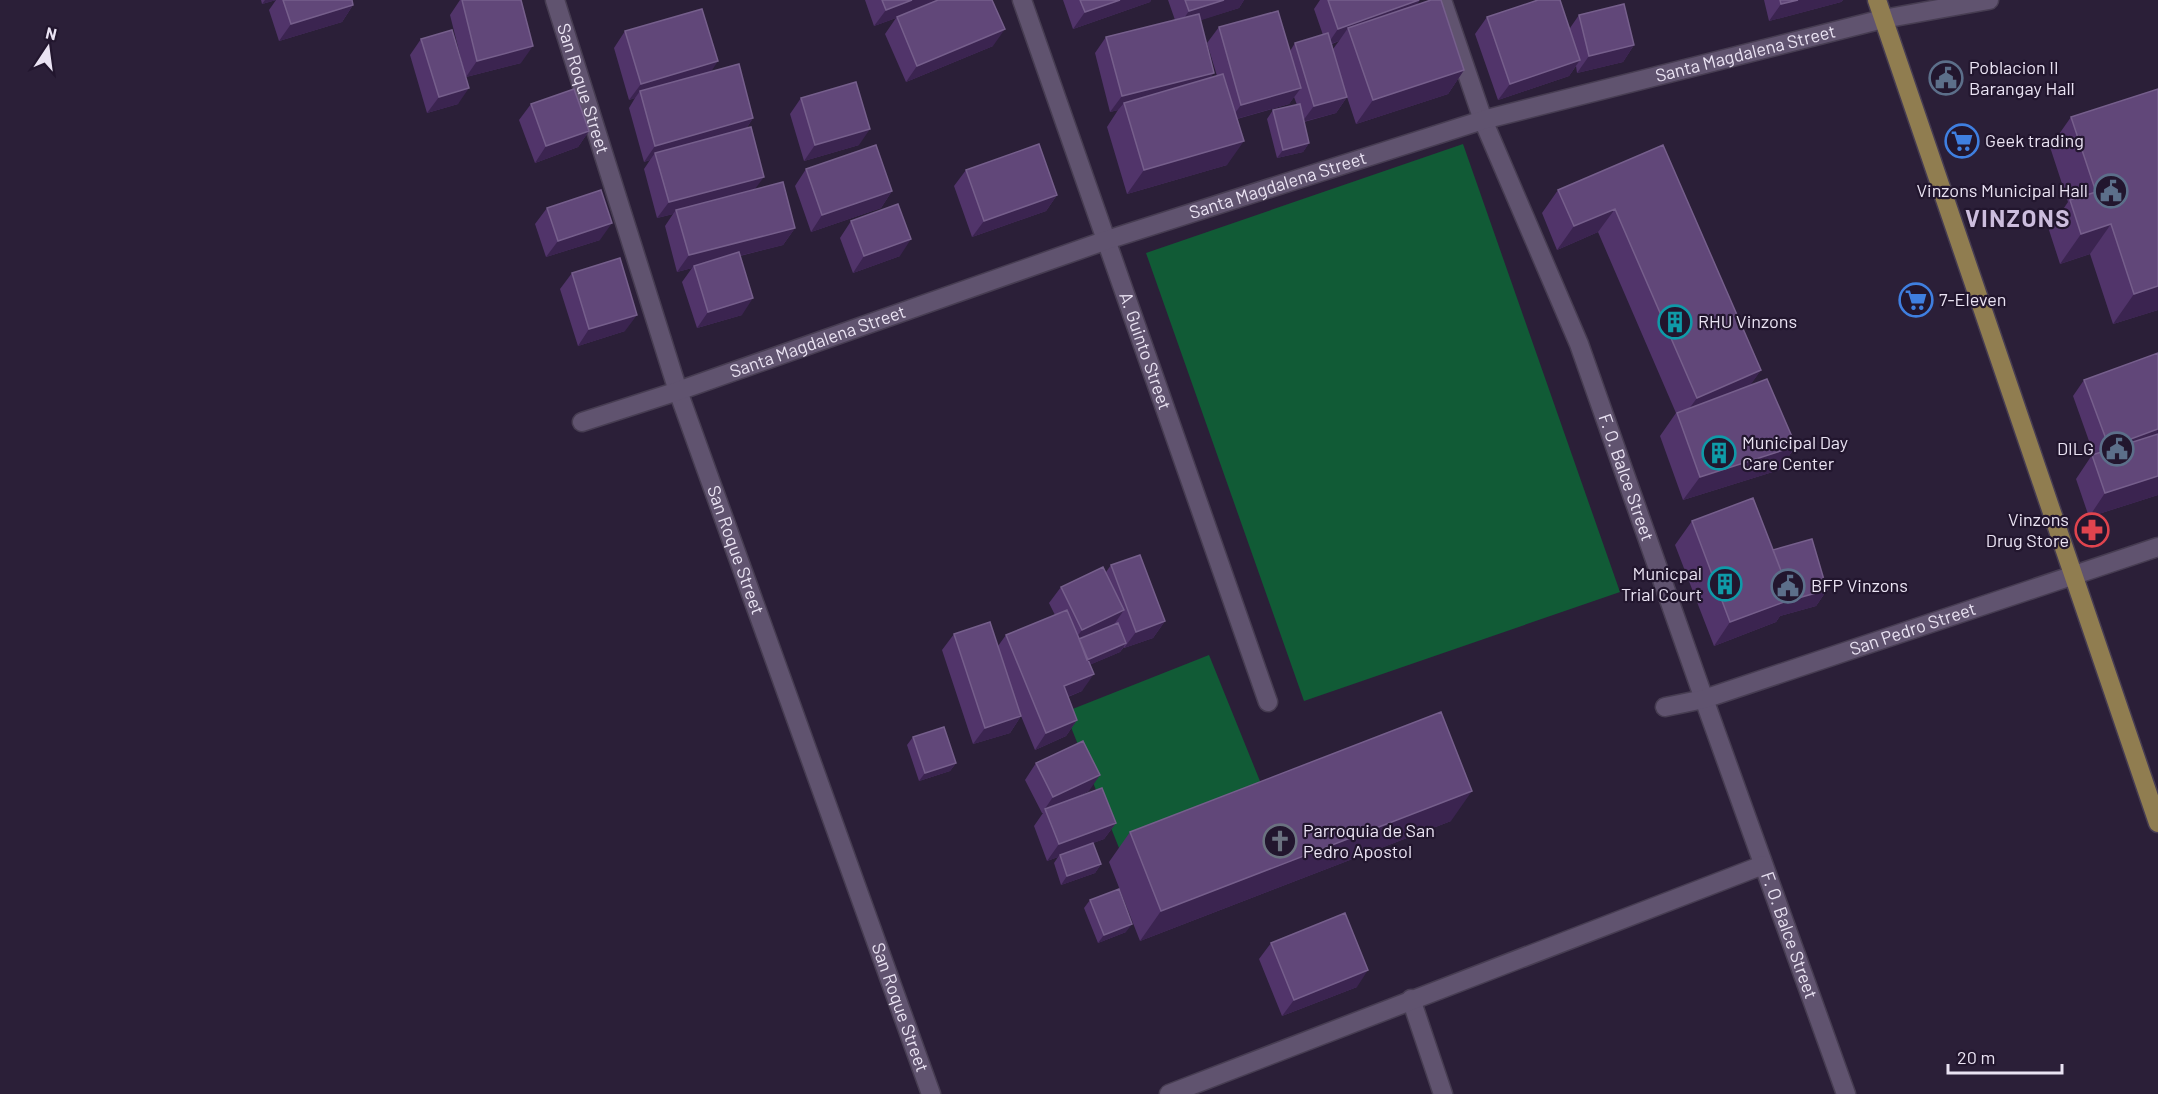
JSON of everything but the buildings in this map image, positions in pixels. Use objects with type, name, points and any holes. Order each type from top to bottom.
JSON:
[{"type":"main road","points":[[1877,0],[2158,823]]},
{"type":"street","name":"San Roque Street","points":[[555,0],[678,391],[931,1094]]},
{"type":"street","name":"A. Guinto Street","points":[[1022,0],[1268,702]]},
{"type":"street","name":"F. O. Balce Street","points":[[1442,0],[1483,120],[1580,344],[1846,1094]]},
{"type":"street","name":"Santa Magdalena Street","points":[[582,422],[678,391],[1107,240],[1483,120],[1883,19],[1989,0]]},
{"type":"street","name":"San Pedro Street","points":[[1665,707],[1704,699],[2158,546]]},
{"type":"street","points":[[1169,1094],[1763,865]]},
{"type":"street","points":[[1411,999],[1443,1094]]},
{"type":"green space","points":[[1463,144],[1620,592],[1304,701],[1146,253]]},
{"type":"green space","points":[[1209,655],[1266,796],[1121,853],[1065,712]]},
{"type":"place","name":"Poblacion II Barangay Hall","points":[[1946,78]]},
{"type":"place","name":"Geek trading","points":[[1962,141]]},
{"type":"place","name":"Vinzons Municipal Hall","points":[[2111,191]]},
{"type":"place","name":"7-Eleven","points":[[1916,300]]},
{"type":"place","name":"RHU Vinzons","points":[[1675,322]]},
{"type":"place","name":"DILG","points":[[2117,449]]},
{"type":"place","name":"Municipal Day Care Center","points":[[1719,453]]},
{"type":"place","name":"Vinzons Drug Store","points":[[2092,530]]},
{"type":"place","name":"Municpal Trial Court","points":[[1725,584]]},
{"type":"place","name":"BFP Vinzons","points":[[1788,586]]},
{"type":"place","name":"Parroquia de San Pedro Apostol","points":[[1280,841]]},
{"type":"district","name":"VINZONS","points":[[2018,219]]}]
